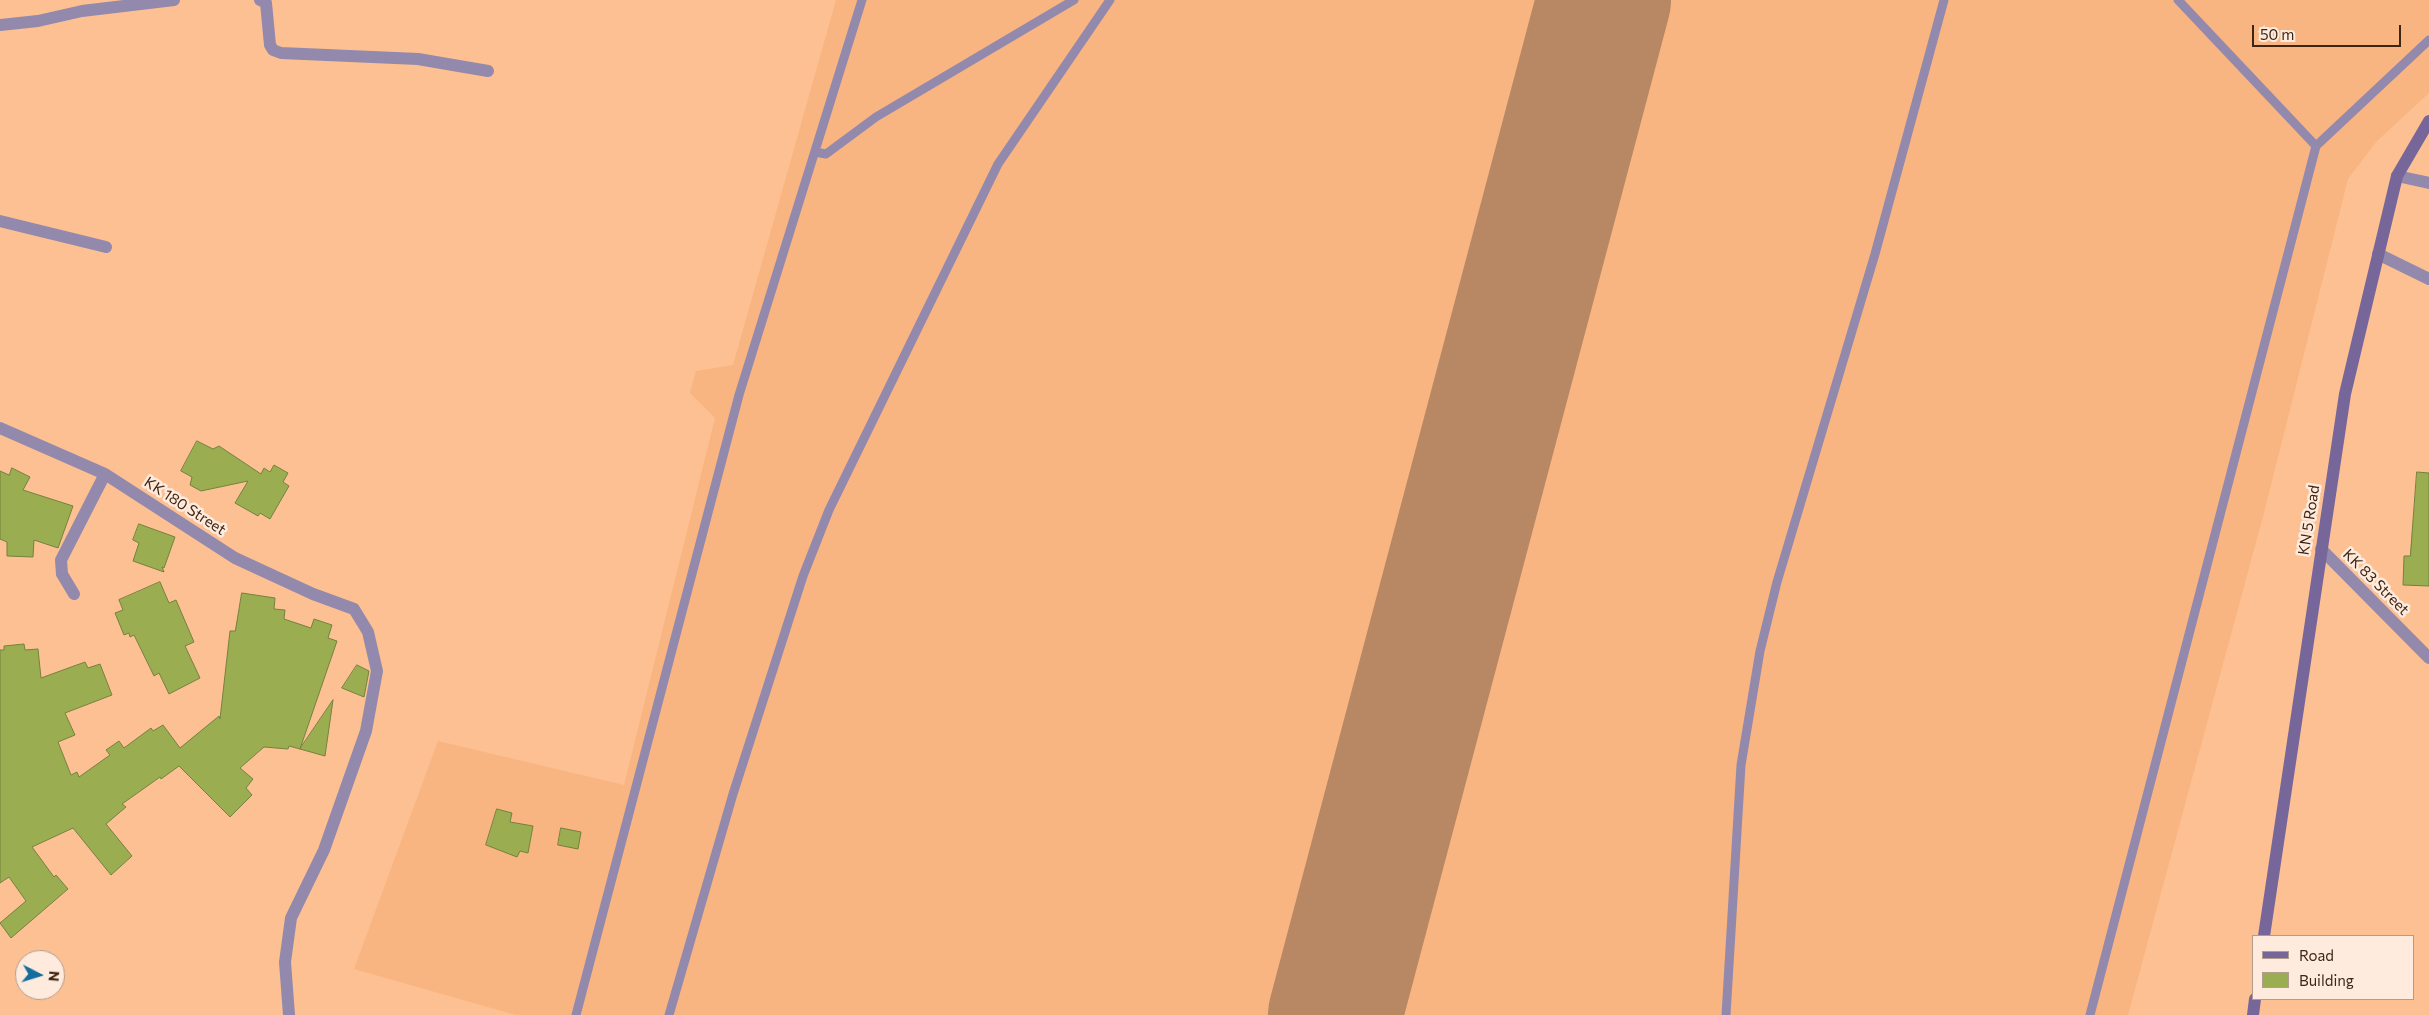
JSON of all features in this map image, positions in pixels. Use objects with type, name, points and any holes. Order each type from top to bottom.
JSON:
[{"type":"main road","name":"KN 5 Road","points":[[2264,935],[2345,394],[2397,176],[2429,121]]},
{"type":"main road","points":[[2252,1015],[2255,1000]]},
{"type":"street","points":[[0,25],[38,21],[82,11],[174,0]]},
{"type":"street","points":[[260,0],[266,3],[270,46],[273,50],[281,53],[418,59],[488,71]]},
{"type":"street","points":[[2397,176],[2429,183]]},
{"type":"street","points":[[0,221],[106,247]]},
{"type":"street","points":[[2378,254],[2429,279]]},
{"type":"street","name":"KK 180 Street","points":[[0,428],[105,474],[235,558],[313,594],[354,609],[368,632],[377,671],[366,731],[324,850],[291,918],[285,962],[289,1015]]},
{"type":"street","points":[[74,594],[62,574],[61,560],[105,474]]},
{"type":"street","name":"KK 83 Street","points":[[2321,549],[2429,658]]},
{"type":"lane","points":[[576,1015],[739,395],[862,0]]},
{"type":"lane","points":[[815,152],[826,154],[876,117],[1074,0]]},
{"type":"lane","points":[[669,1015],[736,785],[803,576],[829,510],[998,164],[1110,0]]},
{"type":"lane","points":[[1726,1015],[1741,765],[1760,651],[1778,582],[1875,254],[1944,0]]},
{"type":"lane","points":[[2178,0],[2316,146]]},
{"type":"lane","points":[[2090,1015],[2316,146],[2429,40]]},
{"type":"shaded area","points":[[836,0],[2429,0],[2429,93],[2376,142],[2348,179],[2265,509],[2128,1015],[516,1015],[354,969],[438,741],[624,785],[715,418],[690,393],[696,371],[733,365]]},
{"type":"building","points":[[197,441],[213,449],[219,446],[261,474],[264,468],[270,472],[274,465],[288,473],[283,482],[289,486],[270,519],[260,513],[258,516],[235,503],[248,481],[201,491],[190,485],[192,477],[181,471]]},
{"type":"building","points":[[12,468],[30,477],[23,490],[73,506],[58,548],[34,540],[33,557],[7,556],[7,542],[0,539],[0,471],[9,475]]},
{"type":"building","points":[[2417,472],[2429,473],[2429,586],[2403,585],[2404,556],[2410,556]]},
{"type":"building","points":[[139,524],[175,537],[164,568],[162,567],[164,572],[133,561],[139,543],[133,540]]},
{"type":"building","points":[[160,582],[169,603],[176,600],[194,642],[185,646],[200,678],[169,694],[159,673],[154,676],[134,635],[130,637],[129,633],[124,635],[115,613],[123,610],[119,600]]},
{"type":"building","points":[[242,593],[275,598],[274,609],[285,610],[284,619],[311,628],[314,619],[332,625],[328,638],[337,641],[300,749],[289,746],[288,749],[264,747],[240,768],[253,779],[246,788],[252,795],[230,817],[179,766],[161,779],[160,777],[122,804],[126,807],[106,824],[132,856],[111,875],[73,828],[32,847],[54,877],[56,875],[68,889],[11,938],[0,923],[26,901],[9,877],[0,883],[0,650],[4,650],[4,646],[24,644],[25,650],[38,649],[41,678],[85,662],[88,668],[100,664],[112,695],[65,713],[75,735],[58,742],[71,775],[77,772],[79,777],[110,755],[106,750],[119,741],[124,748],[151,728],[153,731],[163,725],[180,748],[219,716],[220,719],[230,631],[235,631]]},
{"type":"building","points":[[357,665],[369,671],[364,697],[342,688]]},
{"type":"building","points":[[333,700],[325,756],[300,749]]},
{"type":"building","points":[[497,809],[512,813],[510,822],[533,826],[528,853],[520,851],[517,857],[486,845]]},
{"type":"building","points":[[561,828],[581,832],[578,849],[558,845]]},
{"type":"runway","points":[[1335,1015],[1604,0]]}]
